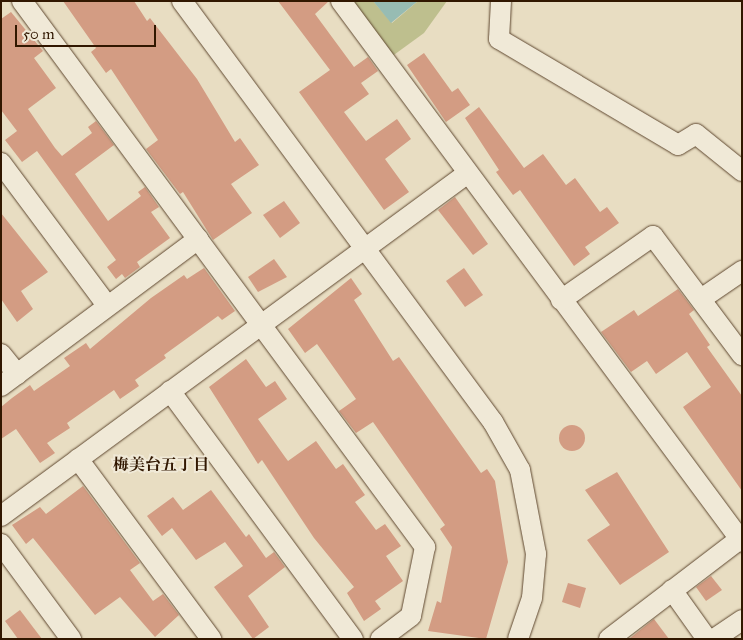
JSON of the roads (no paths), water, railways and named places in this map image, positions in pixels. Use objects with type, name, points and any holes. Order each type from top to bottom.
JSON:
[{"type":"street","points":[[22,1],[425,547],[411,616],[381,639]]},
{"type":"street","points":[[182,1],[493,422],[520,470],[536,554],[532,598],[518,639]]},
{"type":"street","points":[[341,1],[739,542],[672,590],[609,639]]},
{"type":"street","points":[[501,1],[498,39],[678,145],[696,134],[742,171]]},
{"type":"street","points":[[1,163],[107,305]]},
{"type":"street","points":[[1,516],[468,172]]},
{"type":"street","points":[[561,300],[653,236],[742,355]]},
{"type":"street","points":[[1,354],[9,380],[107,305],[198,239]]},
{"type":"street","points":[[701,299],[742,272]]},
{"type":"street","points":[[170,391],[353,639]]},
{"type":"street","points":[[78,459],[211,639]]},
{"type":"street","points":[[1,544],[71,639]]},
{"type":"street","points":[[672,590],[707,639]]},
{"type":"street","points":[[714,639],[742,620]]},
{"type":"water","points":[[373,1],[418,1],[391,23]]},
{"type":"district","name":"梅美台五丁目","points":[[161,465]]}]
